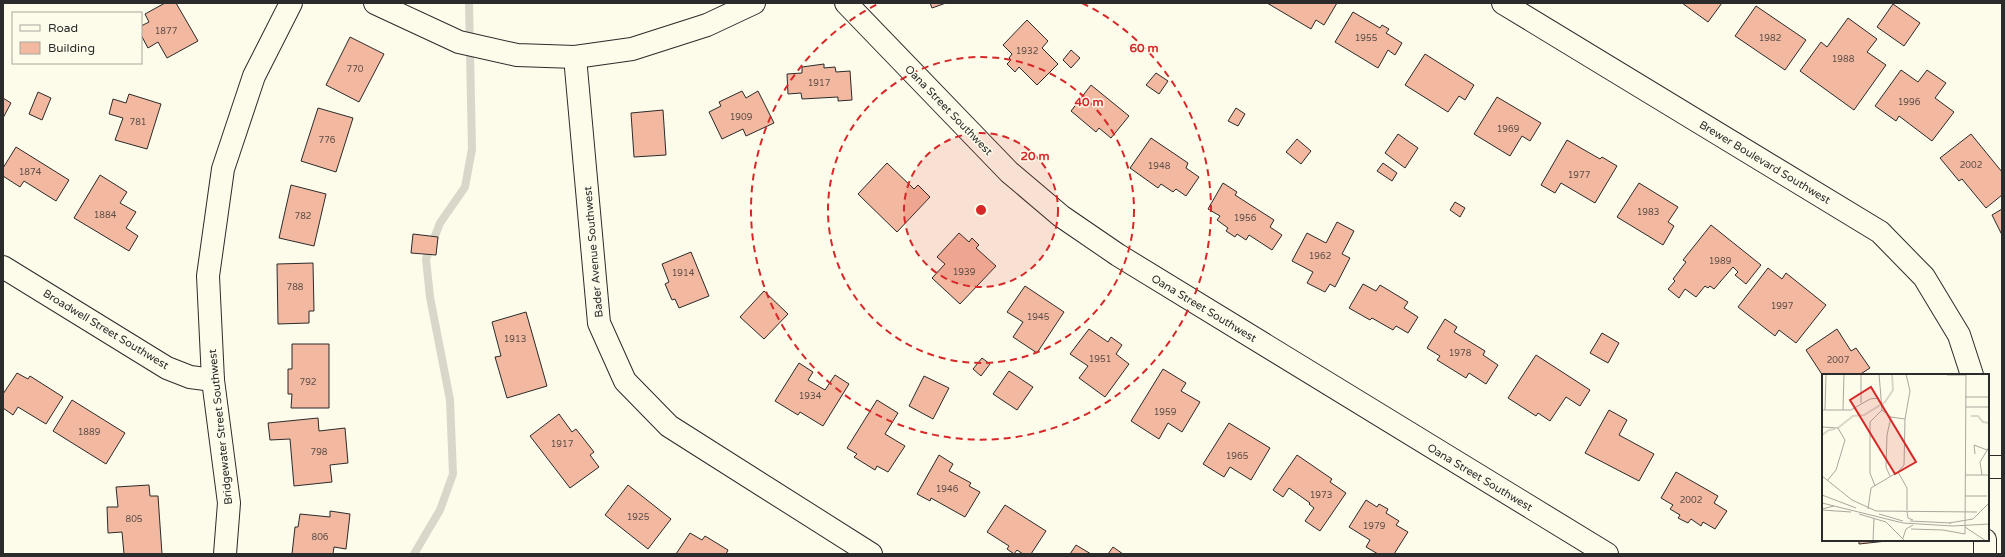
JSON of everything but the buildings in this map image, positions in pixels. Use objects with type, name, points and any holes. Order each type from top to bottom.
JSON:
[{"type":"street","name":"Bridgewater Street Southwest","points":[[225,554],[229,503],[213,380],[208,276],[223,169],[254,76],[291,3]]},
{"type":"street","points":[[375,3],[459,42],[517,55],[575,57],[632,49],[707,25],[754,3]]},
{"type":"street","name":"Oana Street Southwest","points":[[846,3],[1009,172],[1060,216],[1118,256],[1607,554]]},
{"type":"street","name":"Brewer Boulevard Southwest","points":[[1503,3],[1880,232],[1924,277],[1959,335],[1972,374]]},
{"type":"street","name":"Bader Avenue Southwest","points":[[575,57],[599,323],[625,381],[669,426],[871,554]]},
{"type":"street","name":"Broadwell Street Southwest","points":[[3,267],[167,368],[190,377],[213,380]]},
{"type":"street","points":[[1989,467],[2002,467]]},
{"type":"street","points":[[1985,541],[1985,554]]},
{"type":"waterway","points":[[414,554],[440,510],[453,474],[450,400],[430,297],[426,259],[440,223],[465,187],[472,149],[469,3]]}]
